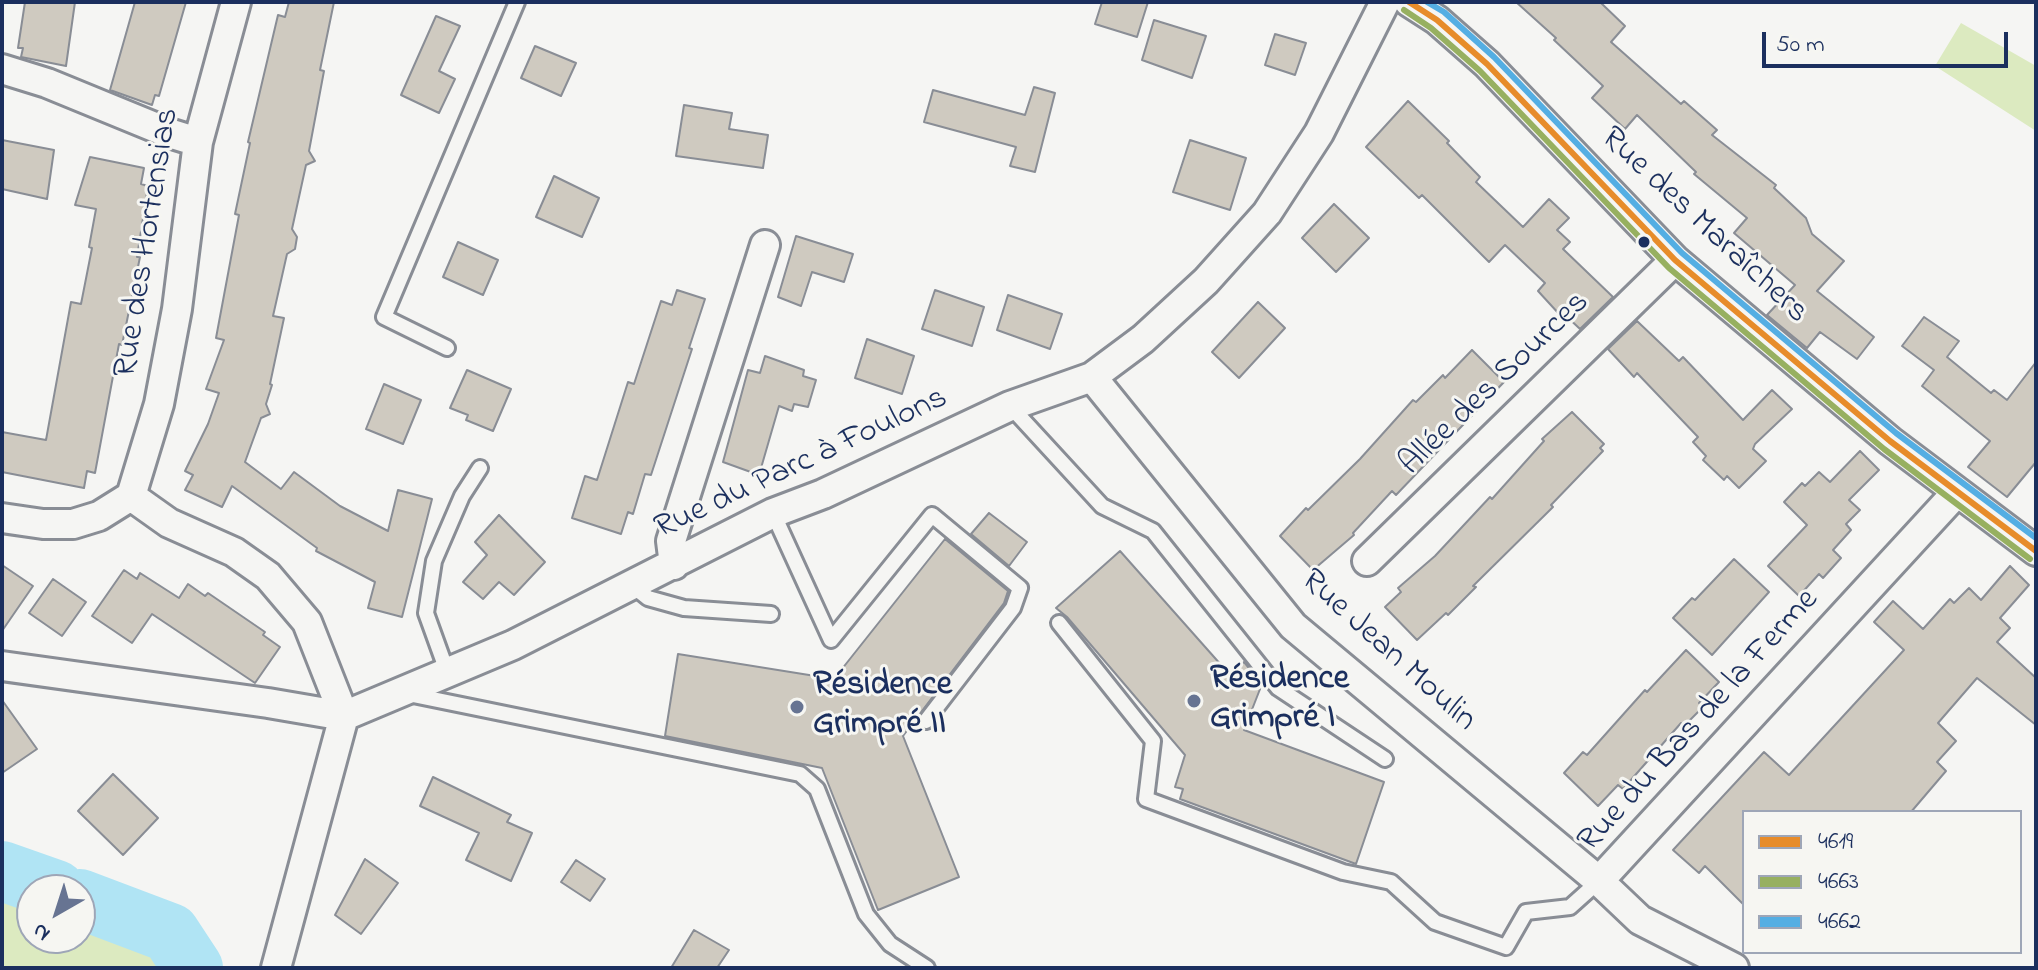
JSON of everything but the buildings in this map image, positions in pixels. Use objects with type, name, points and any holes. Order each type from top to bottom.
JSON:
[{"type":"street","name":"Rue des Hortensias","points":[[131,496],[159,404],[177,309],[198,142],[236,2]]},
{"type":"street","name":"Rue du Parc à Foulons","points":[[344,716],[513,645],[773,513],[823,494],[1010,406],[1092,377],[1143,339],[1206,281],[1267,213],[1319,133],[1385,2]]},
{"type":"street","name":"Rue des Maraîchers","points":[[1409,2],[1437,20],[1487,64],[1675,260],[1890,441],[2036,551]]},
{"type":"street","points":[[2,69],[71,92],[198,142]]},
{"type":"street","points":[[674,565],[671,541],[765,245]]},
{"type":"street","name":"Allée des Sources","points":[[1367,561],[1675,260]]},
{"type":"street","name":"Rue Jean Moulin","points":[[1092,377],[1293,626],[1599,881]]},
{"type":"street","name":"Rue du Bas de la Ferme","points":[[1734,968],[1640,920],[1599,881],[1957,492]]},
{"type":"street","points":[[2,518],[43,524],[73,524],[99,516],[131,496],[169,523],[234,552],[268,576],[307,622],[344,716],[276,968]]},
{"type":"street","points":[[2,666],[344,716]]},
{"type":"lane","points":[[447,348],[384,317],[517,2]]},
{"type":"lane","points":[[1010,406],[1102,506],[1153,531],[1278,688],[1385,759]]},
{"type":"lane","points":[[448,674],[426,613],[434,561],[462,496],[480,468]]},
{"type":"lane","points":[[773,513],[831,640],[932,515],[1020,588],[1013,608],[926,721]]},
{"type":"lane","points":[[633,586],[648,598],[684,608],[771,614]]},
{"type":"lane","points":[[1059,623],[1153,741],[1146,799],[1343,872],[1391,882],[1435,922],[1506,947],[1526,912],[1570,907],[1599,881]]},
{"type":"lane","points":[[404,693],[800,774],[817,789],[866,914],[890,944],[927,968]]},
{"type":"green space","points":[[1961,23],[2036,66],[2036,131],[1935,66]]},
{"type":"green space","points":[[2,881],[16,887],[16,954],[96,954],[96,917],[163,943],[180,968],[2,968]]},
{"type":"waterway","points":[[2,871],[16,876]]},
{"type":"waterway","points":[[96,905],[170,933],[193,968]]},
{"type":"transit line","name":"4619","points":[[1409,2],[1437,20],[1487,64],[1675,260],[1890,441],[2036,551]]},
{"type":"transit line","name":"4662","points":[[1427,2],[1444,12],[1494,57],[1682,253],[1896,433],[2036,538]]},
{"type":"transit line","name":"4663","points":[[1404,10],[1431,28],[1480,71],[1669,268],[1884,449],[2030,559]]},
{"type":"place","name":"Résidence Grimpré I","points":[[1194,701]]},
{"type":"place","name":"Résidence Grimpré II","points":[[797,707]]}]
